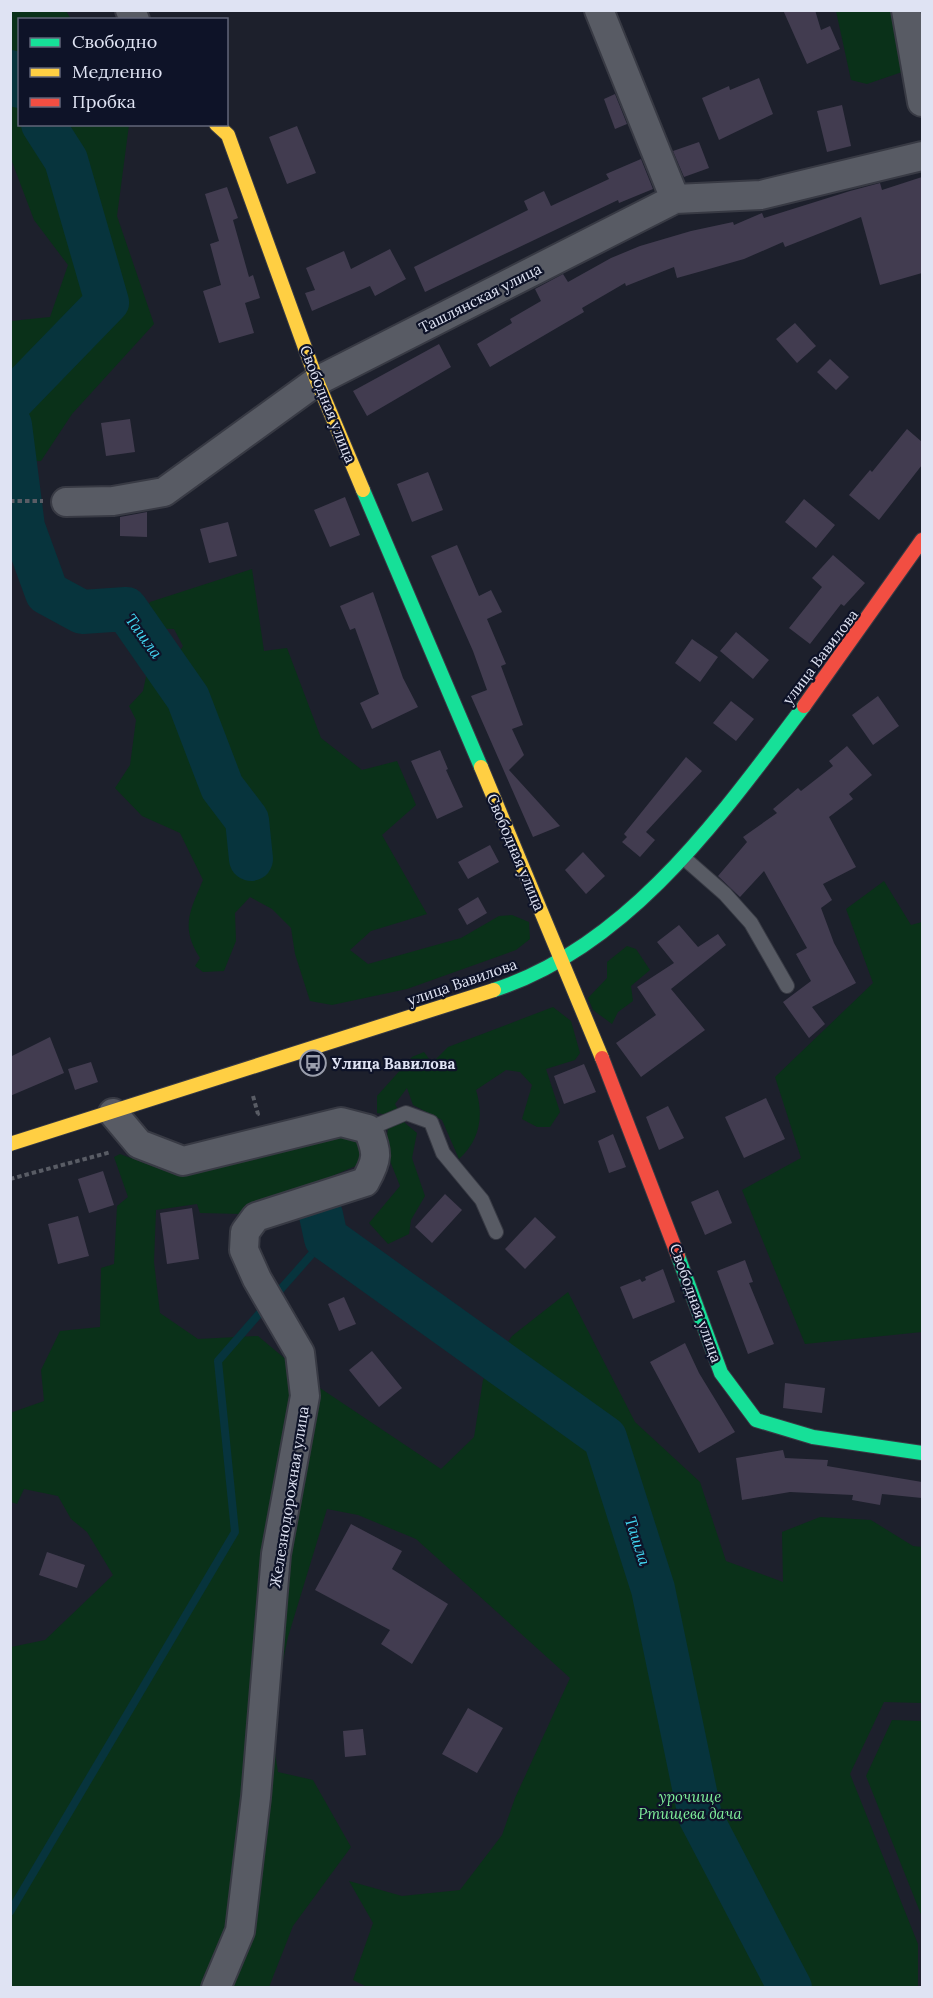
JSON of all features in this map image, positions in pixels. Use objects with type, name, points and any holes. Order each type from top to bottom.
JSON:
[{"type":"street","points":[[599,10],[675,199]]},
{"type":"street","points":[[906,10],[922,102]]},
{"type":"street","name":"Свободная улица","points":[[218,126],[228,135],[317,381],[562,958],[647,1169],[721,1373],[756,1420],[813,1437],[922,1453]]},
{"type":"street","name":"Ташлянская улица","points":[[66,502],[113,501],[164,492],[317,381],[675,199],[760,195],[922,156]]},
{"type":"street","name":"улица Вавилова","points":[[10,1144],[512,984],[562,958],[617,922],[652,892],[706,835],[885,597],[922,540]]},
{"type":"street","points":[[113,1113],[139,1144],[183,1161],[342,1122],[368,1129]]},
{"type":"street","name":"Железнодорожная улица","points":[[216,1988],[240,1931],[256,1797],[276,1554],[305,1396],[300,1353],[257,1279],[244,1250],[245,1232],[256,1217],[365,1182],[374,1167],[377,1149],[368,1129]]},
{"type":"lane","points":[[684,858],[725,894],[751,923],[787,986]]},
{"type":"lane","points":[[368,1129],[406,1113],[432,1122],[443,1153],[482,1200],[496,1232]]},
{"type":"path","points":[[245,1070],[258,1114],[248,1117]]},
{"type":"path","points":[[10,1179],[139,1144]]},
{"type":"green space","points":[[11,10],[66,11],[70,18],[18,18],[18,126],[129,126],[117,216],[154,324],[72,414],[41,461],[11,462],[11,321],[50,317],[68,265],[34,220],[11,159]]},
{"type":"green space","points":[[836,11],[892,11],[905,71],[867,84],[851,80]]},
{"type":"green space","points":[[252,569],[264,651],[287,648],[321,738],[362,770],[397,761],[416,805],[382,835],[427,914],[371,931],[350,950],[368,964],[461,938],[499,916],[512,915],[529,922],[530,939],[516,950],[407,989],[332,1005],[310,1001],[295,954],[291,928],[272,909],[250,897],[235,913],[236,941],[224,971],[203,972],[195,966],[200,958],[190,937],[189,919],[203,880],[180,833],[142,816],[115,788],[130,765],[136,720],[129,706],[143,691],[147,672],[171,665],[183,646],[174,629],[140,628],[150,602]]},
{"type":"green space","points":[[884,881],[911,925],[922,922],[922,1332],[805,1344],[742,1190],[801,1158],[775,1077],[873,983],[846,909]]},
{"type":"green space","points":[[627,946],[636,949],[650,970],[631,986],[633,1001],[618,1012],[612,1024],[593,1010],[588,998],[607,978],[607,962]]},
{"type":"green space","points":[[553,1007],[571,1021],[580,1053],[575,1060],[546,1069],[560,1112],[550,1127],[537,1127],[522,1119],[532,1085],[520,1072],[506,1070],[476,1090],[480,1118],[476,1136],[459,1159],[442,1120],[413,1105],[407,1088],[395,1104],[405,1123],[417,1133],[412,1158],[425,1196],[411,1220],[409,1234],[388,1244],[369,1223],[400,1186],[386,1151],[389,1115],[377,1113],[377,1096],[412,1057],[424,1052],[432,1063],[448,1047]]},
{"type":"green space","name":"урочище Ртищева дача","points":[[321,1135],[360,1139],[364,1152],[358,1165],[243,1214],[200,1213],[197,1204],[156,1210],[154,1262],[160,1313],[198,1339],[258,1336],[320,1388],[441,1469],[474,1437],[483,1380],[512,1336],[568,1292],[635,1422],[700,1482],[726,1561],[783,1582],[782,1532],[820,1517],[871,1520],[913,1546],[922,1547],[922,1703],[884,1702],[850,1774],[918,1944],[918,1987],[369,1988],[353,1980],[373,1923],[349,1881],[402,1896],[460,1890],[502,1835],[515,1798],[570,1678],[416,1539],[358,1515],[327,1509],[288,1637],[270,1723],[278,1772],[313,1780],[351,1847],[293,1926],[269,1987],[11,1987],[11,1647],[45,1640],[113,1575],[87,1532],[71,1519],[58,1496],[24,1489],[17,1504],[11,1502],[10,1413],[44,1401],[41,1370],[60,1331],[100,1327],[101,1268],[114,1264],[117,1206],[128,1197],[114,1157],[120,1154],[176,1175]]},
{"type":"green space","points":[[892,1720],[922,1721],[922,1917],[866,1776]]},
{"type":"building","points":[[783,10],[815,10],[821,30],[830,26],[840,49],[807,64]]},
{"type":"building","points":[[759,78],[773,114],[719,140],[702,98],[729,86],[730,90]]},
{"type":"building","points":[[615,94],[627,124],[615,129],[604,99]]},
{"type":"building","points":[[842,105],[851,146],[827,152],[817,111]]},
{"type":"building","points":[[297,126],[316,173],[287,184],[269,137]]},
{"type":"building","points":[[699,142],[709,168],[684,177],[673,151]]},
{"type":"building","points":[[641,159],[653,189],[619,203],[618,200],[425,292],[414,267],[528,210],[524,201],[544,191],[551,206],[609,179],[606,174]]},
{"type":"building","points":[[922,177],[922,273],[880,285],[861,217],[785,247],[783,242],[744,259],[677,278],[674,267],[626,286],[625,283],[582,308],[584,312],[490,367],[477,344],[512,323],[510,319],[541,301],[535,289],[563,274],[568,282],[611,258],[640,246],[691,231],[733,222],[734,225],[762,213],[764,218],[880,183],[882,190]]},
{"type":"building","points":[[227,187],[238,218],[233,220],[249,277],[253,275],[260,298],[245,303],[254,333],[219,343],[203,291],[221,285],[210,244],[219,241],[205,194]]},
{"type":"building","points":[[390,249],[406,279],[375,296],[370,286],[312,311],[305,293],[315,290],[306,268],[344,251],[351,269]]},
{"type":"building","points":[[795,323],[816,346],[797,363],[776,339]]},
{"type":"building","points":[[439,344],[451,367],[367,416],[353,391]]},
{"type":"building","points":[[830,359],[849,377],[836,390],[817,372]]},
{"type":"building","points":[[130,419],[135,452],[106,456],[101,423]]},
{"type":"building","points":[[907,429],[922,442],[922,465],[879,520],[849,495],[870,470],[872,472]]},
{"type":"building","points":[[428,472],[443,510],[412,522],[397,484]]},
{"type":"building","points":[[345,497],[360,535],[330,547],[314,510]]},
{"type":"building","points":[[804,499],[835,525],[816,548],[785,522]]},
{"type":"building","points":[[147,512],[147,537],[120,536],[120,517]]},
{"type":"building","points":[[228,522],[237,556],[209,563],[200,529]]},
{"type":"building","points":[[457,545],[479,596],[491,590],[502,612],[487,619],[506,664],[501,666],[523,725],[512,729],[524,755],[509,770],[560,826],[533,837],[471,696],[487,690],[473,651],[431,556]]},
{"type":"building","points":[[833,555],[865,583],[844,606],[841,604],[810,644],[789,628],[822,587],[812,578]]},
{"type":"building","points":[[373,592],[403,678],[418,707],[372,729],[360,703],[379,694],[355,628],[350,630],[340,606]]},
{"type":"building","points":[[736,632],[769,660],[753,679],[720,651]]},
{"type":"building","points":[[692,639],[718,657],[700,682],[675,663]]},
{"type":"building","points":[[878,696],[899,726],[873,745],[852,715]]},
{"type":"building","points":[[731,701],[754,719],[736,741],[713,723]]},
{"type":"building","points":[[847,746],[872,775],[849,794],[853,799],[829,817],[856,867],[823,884],[832,900],[821,908],[834,943],[856,983],[812,1007],[825,1024],[809,1038],[783,1002],[811,981],[796,954],[807,948],[764,871],[740,897],[718,876],[747,842],[743,837],[777,813],[773,809],[798,788],[801,791],[833,766],[829,761]]},
{"type":"building","points":[[440,750],[448,769],[446,770],[463,807],[437,819],[411,761]]},
{"type":"building","points":[[686,757],[702,771],[646,832],[655,840],[640,857],[622,842],[627,837],[624,834]]},
{"type":"building","points":[[490,845],[499,862],[468,879],[458,862]]},
{"type":"building","points":[[583,852],[605,876],[586,894],[565,870]]},
{"type":"building","points":[[478,897],[487,913],[467,925],[458,909]]},
{"type":"building","points":[[679,925],[698,947],[718,934],[726,945],[671,989],[705,1030],[641,1077],[616,1043],[656,1015],[637,987],[674,963],[657,942]]},
{"type":"building","points":[[50,1037],[64,1073],[10,1096],[10,1057]]},
{"type":"building","points":[[91,1062],[98,1082],[75,1090],[68,1069]]},
{"type":"building","points":[[584,1064],[596,1092],[564,1104],[554,1076]]},
{"type":"building","points":[[766,1098],[785,1139],[744,1158],[725,1117]]},
{"type":"building","points":[[668,1106],[684,1138],[659,1150],[646,1117]]},
{"type":"building","points":[[613,1134],[626,1167],[609,1173],[598,1141]]},
{"type":"building","points":[[103,1171],[114,1205],[89,1213],[78,1179]]},
{"type":"building","points":[[718,1190],[732,1223],[705,1235],[691,1202]]},
{"type":"building","points":[[445,1194],[462,1210],[432,1243],[415,1227]]},
{"type":"building","points":[[192,1208],[199,1259],[167,1264],[160,1213]]},
{"type":"building","points":[[78,1216],[89,1256],[58,1264],[48,1224]]},
{"type":"building","points":[[535,1217],[556,1237],[525,1269],[505,1249]]},
{"type":"building","points":[[745,1260],[753,1282],[749,1283],[774,1344],[748,1354],[717,1271]]},
{"type":"building","points":[[663,1269],[675,1302],[633,1319],[620,1287],[640,1279],[642,1282],[646,1280],[645,1277]]},
{"type":"building","points":[[344,1297],[356,1324],[339,1331],[328,1304]]},
{"type":"building","points":[[685,1343],[699,1373],[735,1432],[699,1453],[650,1362]]},
{"type":"building","points":[[372,1351],[402,1388],[379,1407],[349,1370]]},
{"type":"building","points":[[785,1383],[825,1388],[822,1413],[783,1408]]},
{"type":"building","points":[[783,1450],[785,1458],[828,1460],[827,1466],[922,1482],[922,1498],[882,1494],[880,1505],[852,1500],[853,1495],[790,1492],[742,1500],[736,1458]]},
{"type":"building","points":[[351,1524],[402,1551],[392,1569],[448,1604],[412,1664],[381,1644],[390,1630],[315,1590]]},
{"type":"building","points":[[47,1552],[85,1565],[77,1588],[39,1575]]},
{"type":"building","points":[[468,1708],[503,1728],[477,1773],[442,1754]]},
{"type":"building","points":[[363,1729],[366,1755],[345,1757],[343,1731]]},
{"type":"waterway","name":"Ташла","points":[[10,72],[18,83]]},
{"type":"waterway","name":"Ташла","points":[[10,402],[107,302],[66,160],[44,126]]},
{"type":"waterway","name":"Ташла","points":[[10,425],[23,527],[47,593],[82,612],[126,609],[188,698],[222,787],[247,820],[251,859]]},
{"type":"waterway","name":"Ташла","points":[[321,1215],[326,1238],[605,1438],[653,1589],[700,1816],[790,1988]]},
{"type":"waterway","points":[[273,1298],[326,1238]]},
{"type":"waterway","points":[[10,1912],[235,1532],[218,1361],[265,1307]]},
{"type":"traffic: fast","points":[[363,490],[481,767]]},
{"type":"traffic: fast","points":[[494,990],[543,970],[588,942],[630,909],[706,832],[804,706]]},
{"type":"traffic: fast","points":[[678,1256],[721,1373],[756,1420],[813,1437],[922,1453]]},
{"type":"traffic: slow","points":[[218,126],[228,135],[317,381],[363,490]]},
{"type":"traffic: slow","points":[[481,767],[602,1058]]},
{"type":"traffic: slow","points":[[10,1144],[494,990]]},
{"type":"traffic: jam","points":[[804,706],[922,540]]},
{"type":"traffic: jam","points":[[602,1058],[678,1256]]},
{"type":"place","name":"Улица Вавилова","points":[[313,1063]]}]
